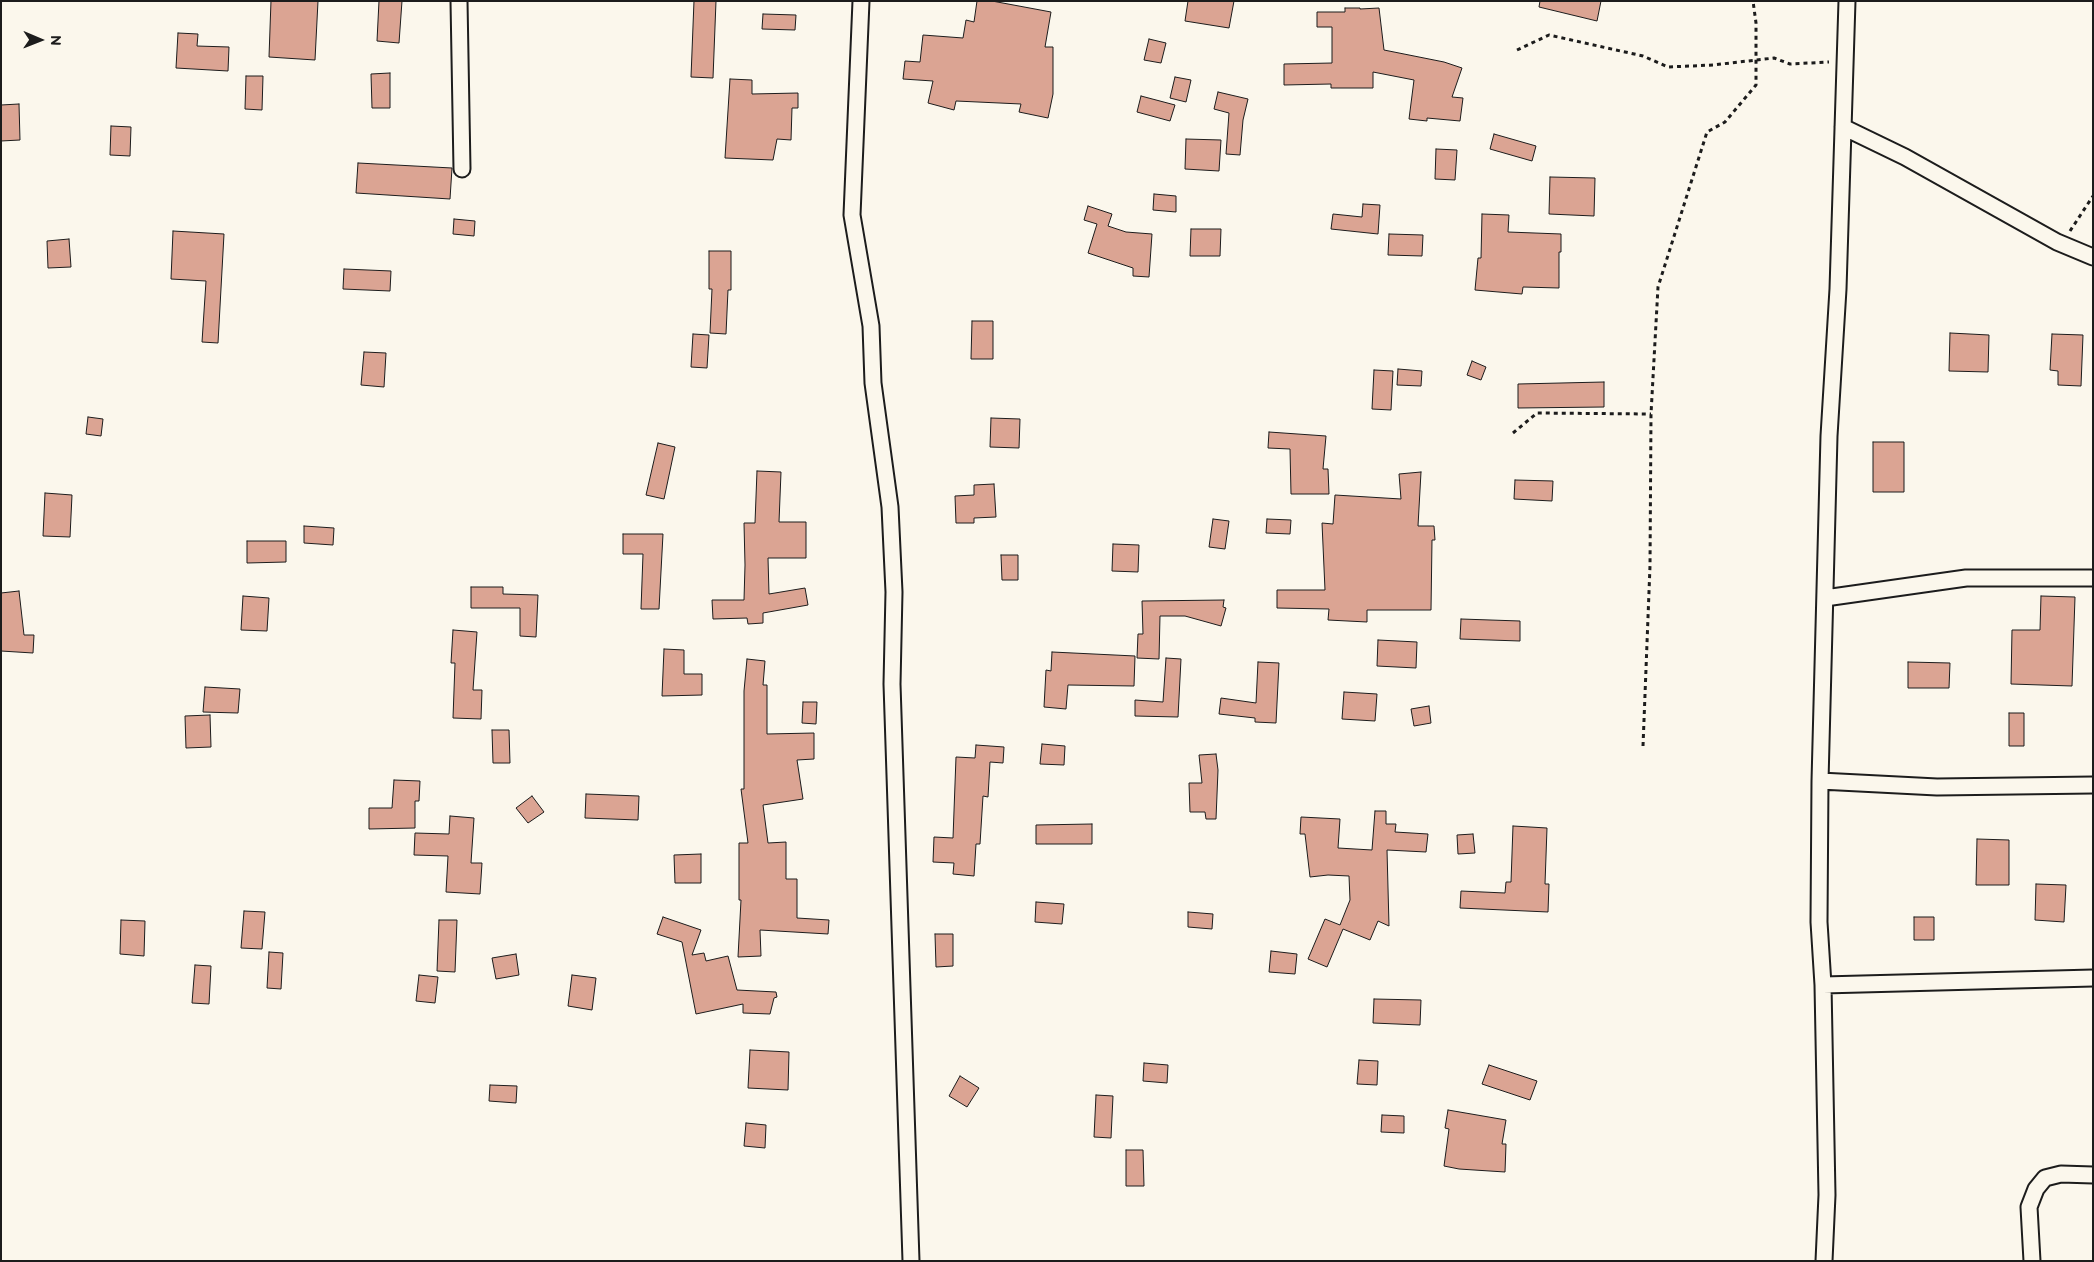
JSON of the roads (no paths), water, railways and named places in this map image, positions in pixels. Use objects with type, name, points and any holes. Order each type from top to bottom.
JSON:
[{"type":"street","points":[[459,1],[462,169]]},
{"type":"street","points":[[860,1],[852,215],[871,326],[873,383],[890,507],[894,592],[892,694],[912,1261]]},
{"type":"street","points":[[1824,1261],[1827,1195],[1823,985],[1819,922],[1820,781],[1829,436],[1838,289],[1847,1]]},
{"type":"street","points":[[1843,127],[1905,157],[2057,242],[2093,257]]},
{"type":"street","points":[[1824,598],[1966,578],[2093,578]]},
{"type":"street","points":[[1820,781],[1937,787],[2093,785]]},
{"type":"street","points":[[1823,985],[2093,978]]},
{"type":"street","points":[[2032,1261],[2029,1207],[2036,1189],[2045,1178],[2060,1174],[2093,1175]]}]
